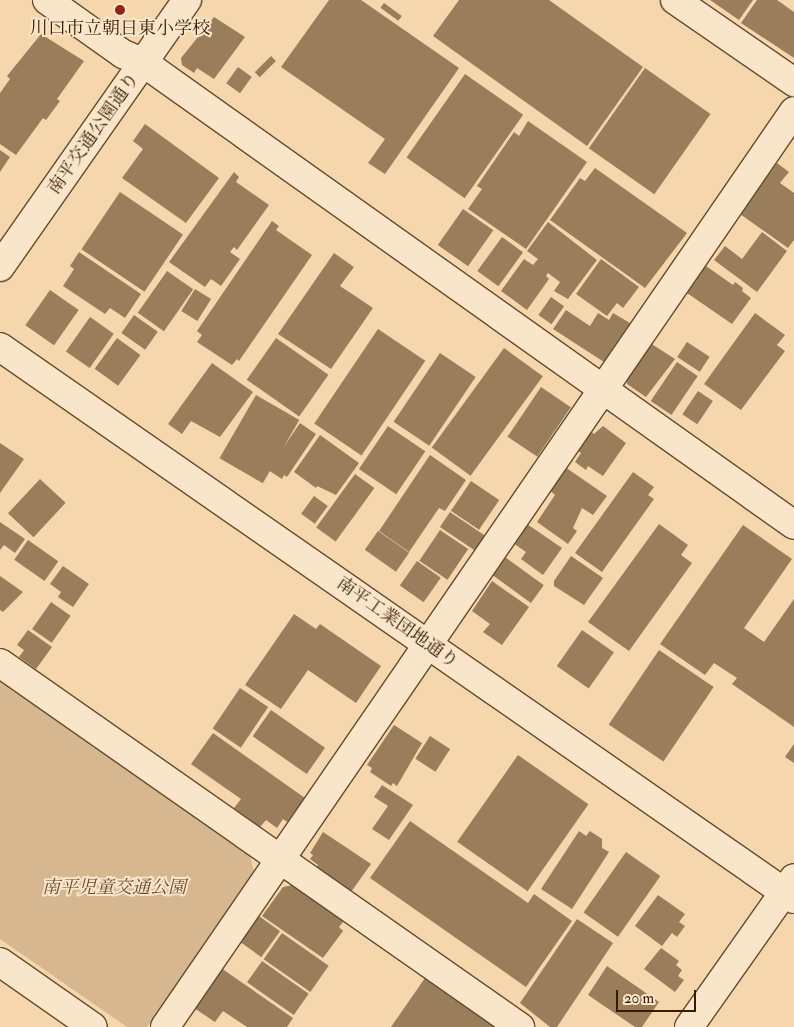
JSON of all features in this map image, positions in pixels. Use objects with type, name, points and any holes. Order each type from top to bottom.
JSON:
[{"type":"street","points":[[47,0],[122,54],[144,63],[794,524]]},
{"type":"street","name":"南平交通公園通り","points":[[0,267],[188,0]]},
{"type":"street","points":[[675,0],[794,82]]},
{"type":"street","points":[[165,1027],[794,111]]},
{"type":"street","name":"南平工業団地通り","points":[[0,347],[427,643],[791,890]]},
{"type":"street","points":[[0,662],[520,1027]]},
{"type":"street","points":[[689,1027],[791,890]]},
{"type":"street","points":[[0,962],[93,1027]]},
{"type":"green space","name":"南平児童交通公園","points":[[0,677],[249,852],[255,876],[147,1027],[127,1027],[0,939]]},
{"type":"building","points":[[329,0],[361,0],[459,68],[385,174],[368,163],[385,139],[281,67]]},
{"type":"building","points":[[459,0],[549,0],[643,67],[587,146],[433,36]]},
{"type":"building","points":[[710,0],[753,0],[739,20]]},
{"type":"building","points":[[757,0],[777,0],[794,12],[794,58],[741,23]]},
{"type":"building","points":[[384,3],[402,16],[398,21],[380,8]]},
{"type":"building","points":[[214,17],[245,37],[214,79],[197,68],[194,73],[182,65],[181,58]]},
{"type":"building","points":[[41,34],[84,61],[57,99],[60,101],[46,120],[43,118],[16,155],[0,144],[0,93],[10,79],[7,76]]},
{"type":"building","points":[[271,56],[276,61],[260,77],[255,72]]},
{"type":"building","points":[[238,67],[252,77],[240,93],[226,83]]},
{"type":"building","points":[[645,68],[711,114],[654,194],[589,148]]},
{"type":"building","points":[[465,74],[523,115],[465,198],[406,158]]},
{"type":"building","points":[[528,121],[587,162],[526,249],[468,209],[482,189],[477,186],[514,132],[519,136]]},
{"type":"building","points":[[145,124],[219,178],[186,223],[122,178],[143,149],[133,141]]},
{"type":"building","points":[[0,150],[10,157],[0,172]]},
{"type":"building","points":[[777,163],[789,172],[780,183],[794,193],[794,240],[788,248],[740,214]]},
{"type":"building","points":[[595,168],[687,233],[645,288],[550,220],[580,178],[585,181]]},
{"type":"building","points":[[234,172],[239,177],[236,182],[269,205],[237,250],[234,247],[230,252],[240,259],[221,286],[211,279],[205,287],[169,262]]},
{"type":"building","points":[[120,192],[183,234],[144,292],[81,249]]},
{"type":"building","points":[[463,209],[493,230],[468,266],[438,245]]},
{"type":"building","points":[[272,221],[279,226],[276,230],[312,255],[239,361],[237,359],[232,365],[197,342],[202,335],[197,331]]},
{"type":"building","points":[[548,222],[597,260],[568,299],[554,291],[560,282],[548,273],[546,276],[549,279],[527,310],[501,291],[524,259],[533,265],[538,259],[527,251]]},
{"type":"building","points":[[762,232],[787,251],[757,292],[714,260],[725,246],[742,259]]},
{"type":"building","points":[[502,237],[523,252],[498,286],[477,271]]},
{"type":"building","points":[[79,252],[141,294],[125,318],[110,308],[105,314],[63,286],[74,269],[70,266]]},
{"type":"building","points":[[334,253],[354,267],[340,286],[373,308],[331,369],[278,334]]},
{"type":"building","points":[[601,259],[639,287],[623,308],[617,303],[607,316],[576,294]]},
{"type":"building","points":[[706,266],[733,285],[735,282],[751,298],[732,324],[687,293]]},
{"type":"building","points":[[167,271],[193,289],[164,331],[138,313]]},
{"type":"building","points":[[195,289],[211,299],[197,321],[181,311]]},
{"type":"building","points":[[50,290],[79,310],[54,345],[25,325]]},
{"type":"building","points":[[551,297],[564,306],[551,324],[538,315]]},
{"type":"building","points":[[566,310],[590,326],[598,313],[609,320],[613,313],[630,323],[604,362],[553,329]]},
{"type":"building","points":[[755,313],[785,335],[777,345],[785,351],[741,410],[704,384]]},
{"type":"building","points":[[134,315],[158,332],[145,350],[121,333]]},
{"type":"building","points":[[90,317],[114,334],[90,368],[66,351]]},
{"type":"building","points":[[378,329],[425,361],[362,455],[314,424]]},
{"type":"building","points":[[117,338],[140,355],[118,386],[95,369]]},
{"type":"building","points":[[276,338],[328,375],[299,416],[247,380]]},
{"type":"building","points":[[687,342],[710,357],[700,372],[677,357]]},
{"type":"building","points":[[650,343],[675,359],[646,397],[627,384],[626,379]]},
{"type":"building","points":[[504,348],[543,376],[471,476],[432,448]]},
{"type":"building","points":[[440,353],[476,377],[429,446],[394,422]]},
{"type":"building","points":[[677,362],[698,376],[671,415],[651,401]]},
{"type":"building","points":[[212,363],[253,392],[220,437],[191,421],[182,434],[168,424]]},
{"type":"building","points":[[541,387],[571,407],[537,457],[507,437]]},
{"type":"building","points":[[698,391],[713,401],[697,424],[682,414]]},
{"type":"building","points":[[256,395],[299,420],[263,483],[220,458]]},
{"type":"building","points":[[300,423],[316,434],[287,477],[284,475],[282,479],[268,470]]},
{"type":"building","points":[[388,426],[425,451],[396,494],[359,469]]},
{"type":"building","points":[[603,426],[626,443],[603,476],[588,466],[586,470],[575,462],[581,453],[576,449],[590,430],[594,434]]},
{"type":"building","points":[[320,435],[359,463],[336,495],[317,486],[316,488],[294,472]]},
{"type":"building","points":[[0,443],[24,459],[0,493]]},
{"type":"building","points":[[430,455],[466,480],[445,511],[439,508],[409,552],[379,531]]},
{"type":"building","points":[[565,467],[607,496],[593,515],[582,508],[573,528],[577,531],[568,544],[537,522],[555,495],[549,490]]},
{"type":"building","points":[[633,472],[654,487],[648,495],[654,499],[602,572],[575,553]]},
{"type":"building","points":[[355,474],[374,488],[336,542],[316,527]]},
{"type":"building","points":[[40,479],[66,503],[34,537],[8,513]]},
{"type":"building","points":[[471,481],[499,500],[479,530],[451,511]]},
{"type":"building","points":[[314,496],[328,506],[315,524],[301,514]]},
{"type":"building","points":[[450,512],[485,535],[475,550],[440,527]]},
{"type":"building","points":[[0,522],[25,539],[15,553],[4,545],[0,550]]},
{"type":"building","points":[[527,524],[562,548],[543,575],[521,559],[526,552],[513,543]]},
{"type":"building","points":[[659,524],[688,545],[681,555],[692,563],[629,651],[588,622]]},
{"type":"building","points":[[743,525],[792,559],[744,628],[764,642],[794,599],[794,727],[732,684],[737,678],[714,663],[705,675],[660,644]]},
{"type":"building","points":[[440,530],[468,549],[447,580],[419,561]]},
{"type":"building","points":[[378,531],[409,553],[396,572],[365,550]]},
{"type":"building","points":[[28,540],[58,561],[45,581],[14,560]]},
{"type":"building","points":[[571,556],[603,578],[584,605],[554,586],[554,581]]},
{"type":"building","points":[[505,557],[544,585],[531,603],[492,575]]},
{"type":"building","points":[[417,561],[441,578],[424,602],[400,586]]},
{"type":"building","points":[[63,566],[89,584],[73,607],[58,597],[61,592],[50,584]]},
{"type":"building","points":[[0,576],[23,592],[3,612],[0,610]]},
{"type":"building","points":[[492,581],[529,607],[502,645],[483,632],[490,624],[472,611]]},
{"type":"building","points":[[51,602],[71,616],[52,643],[32,629]]},
{"type":"building","points":[[294,614],[316,629],[320,624],[381,666],[356,703],[308,670],[281,709],[245,685]]},
{"type":"building","points":[[28,630],[52,647],[36,669],[19,657],[24,650],[17,645]]},
{"type":"building","points":[[582,630],[614,652],[589,688],[557,666]]},
{"type":"building","points":[[659,650],[714,687],[663,762],[609,725]]},
{"type":"building","points":[[240,688],[268,707],[241,748],[213,729]]},
{"type":"building","points":[[271,710],[325,748],[307,774],[253,736]]},
{"type":"building","points":[[394,725],[422,743],[397,786],[393,783],[391,786],[370,772],[372,768],[367,765]]},
{"type":"building","points":[[213,733],[305,798],[287,822],[283,819],[277,828],[266,820],[260,827],[234,808],[241,799],[191,764]]},
{"type":"building","points":[[430,736],[450,749],[435,772],[415,759]]},
{"type":"building","points":[[794,744],[794,763],[785,757]]},
{"type":"building","points":[[518,755],[588,804],[528,891],[457,842]]},
{"type":"building","points":[[382,785],[413,805],[389,840],[372,829],[388,806],[374,797]]},
{"type":"building","points":[[410,821],[528,903],[534,894],[572,921],[526,987],[370,878]]},
{"type":"building","points":[[579,831],[586,836],[590,831],[602,839],[602,848],[609,852],[572,909],[541,889]]},
{"type":"building","points":[[323,832],[371,864],[351,892],[316,868],[318,865],[310,859],[313,855],[310,853]]},
{"type":"building","points":[[626,852],[660,876],[618,937],[584,913]]},
{"type":"building","points":[[293,885],[344,921],[339,927],[343,931],[323,958],[262,916],[283,887]]},
{"type":"building","points":[[658,895],[685,914],[679,922],[685,926],[677,937],[672,933],[662,946],[635,926]]},
{"type":"building","points":[[259,916],[280,931],[261,957],[240,942]]},
{"type":"building","points":[[577,919],[613,943],[557,1027],[550,1027],[520,1003]]},
{"type":"building","points":[[282,933],[329,966],[310,992],[264,959]]},
{"type":"building","points":[[661,948],[679,961],[676,965],[682,970],[678,976],[684,980],[675,992],[644,969]]},
{"type":"building","points":[[262,961],[309,994],[294,1015],[247,982]]},
{"type":"building","points":[[607,966],[659,1002],[642,1027],[635,1027],[588,995]]},
{"type":"building","points":[[221,968],[293,1018],[287,1027],[247,1027],[223,1011],[215,1022],[194,1008]]},
{"type":"building","points":[[425,978],[495,1027],[391,1027]]},
{"type":"place","name":"川口市立朝日東小学校","points":[[120,10]]}]
